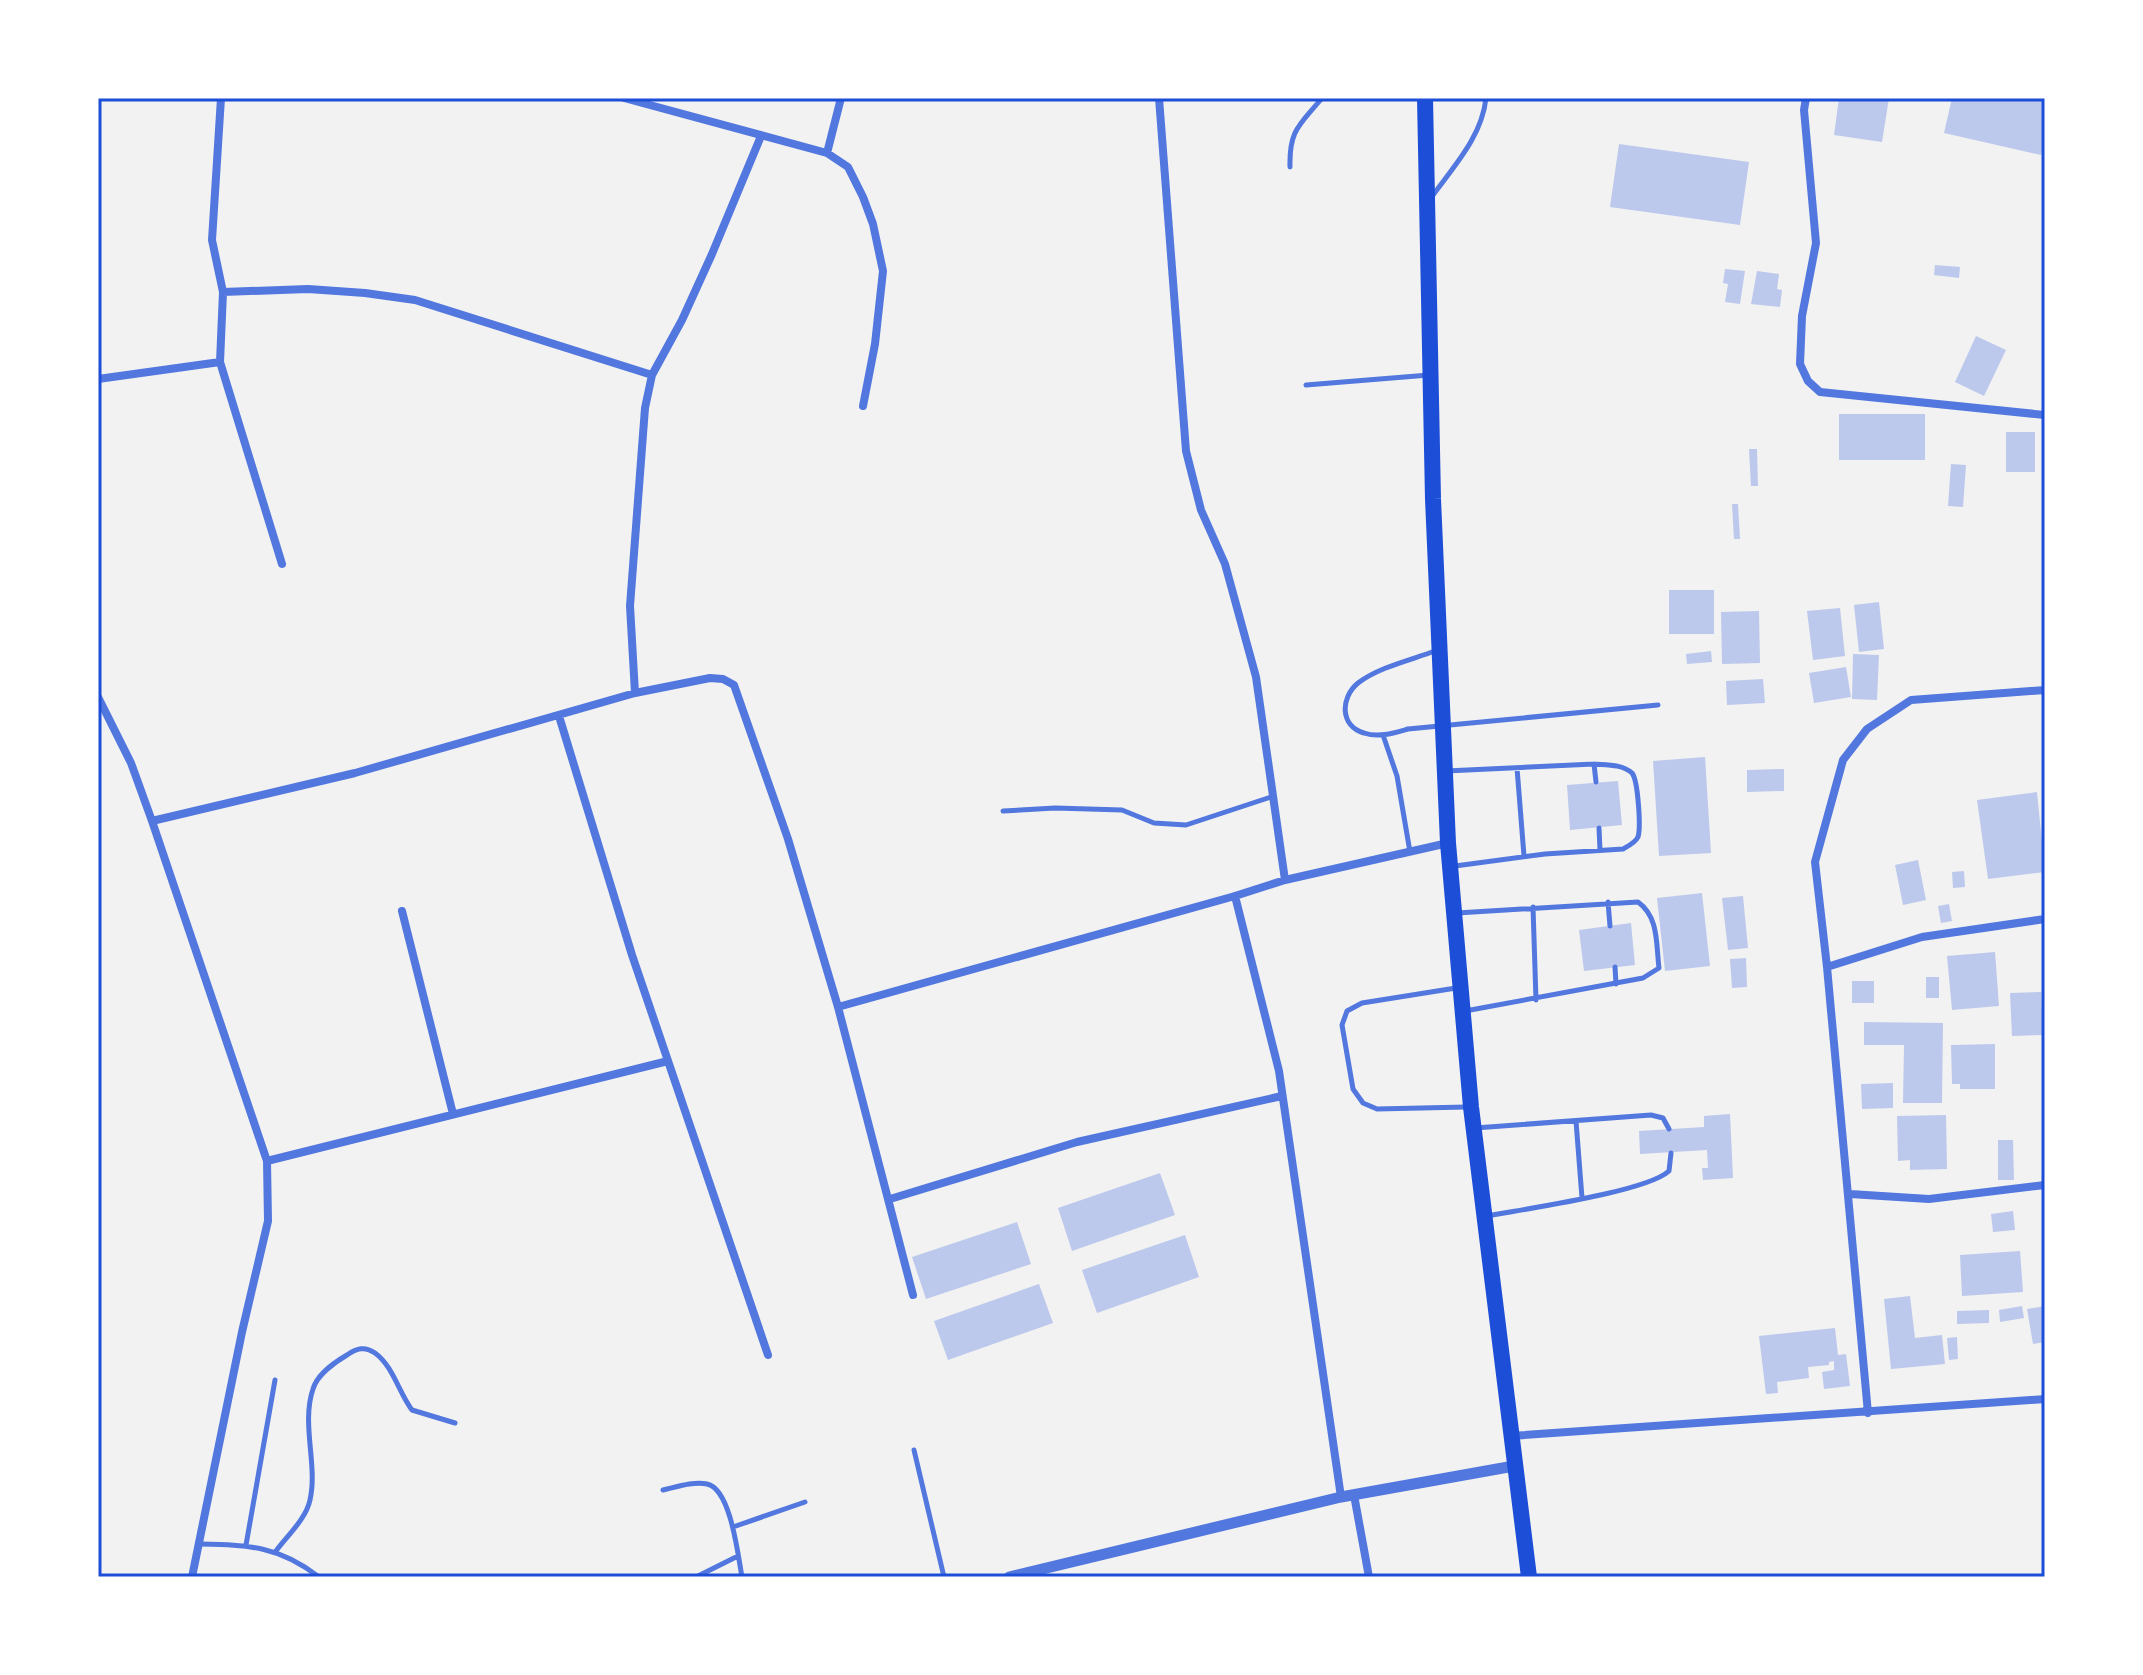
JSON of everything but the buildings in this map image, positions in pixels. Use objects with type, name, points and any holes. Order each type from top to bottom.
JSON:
[{"type":"highway","points":[[1425,98],[1430,375],[1448,843],[1471,1107],[1529,1577]]},
{"type":"street","points":[[221,98],[212,240],[223,292],[220,362],[282,564]]},
{"type":"street","points":[[624,98],[827,153],[848,167],[873,224],[883,271],[875,344],[863,406]]},
{"type":"street","points":[[827,153],[841,98]]},
{"type":"street","points":[[1159,98],[1186,451],[1201,510],[1225,564],[1256,677],[1285,880]]},
{"type":"street","points":[[1806,98],[1804,110],[1816,243],[1802,316],[1800,364],[1808,381],[1820,392],[2045,415]]},
{"type":"street","points":[[635,693],[630,606],[645,408],[652,375],[706,268],[761,136]]},
{"type":"street","points":[[223,292],[308,289],[415,300],[652,375]]},
{"type":"street","points":[[98,379],[220,362]]},
{"type":"street","points":[[152,821],[355,773],[635,693],[710,678],[723,679],[734,685],[788,839],[838,1007],[913,1295]]},
{"type":"street","points":[[1868,1413],[1850,1194],[1815,862],[1843,760],[1867,729],[1911,700],[2045,690]]},
{"type":"street","points":[[98,697],[131,763],[267,1161],[268,1221],[192,1577]]},
{"type":"street","points":[[559,716],[632,955],[768,1355]]},
{"type":"street","points":[[838,1007],[1285,880],[1448,843]]},
{"type":"street","points":[[1235,896],[1279,1071],[1348,1496],[1369,1577]]},
{"type":"street","points":[[402,911],[453,1114]]},
{"type":"street","points":[[1827,967],[1922,937],[2045,919]]},
{"type":"street","points":[[267,1161],[668,1061]]},
{"type":"street","points":[[890,1199],[1077,1142],[1282,1096]]},
{"type":"street","points":[[1850,1194],[1929,1199],[2045,1185]]},
{"type":"street","points":[[1510,1436],[2045,1399]]},
{"type":"street","points":[[1009,1577],[1032,1575],[1348,1496],[1514,1466]]},
{"type":"lane","points":[[1290,167],[1289,144],[1301,121],[1322,98]]},
{"type":"lane","points":[[1426,206],[1476,134],[1486,98]]},
{"type":"lane","points":[[1306,385],[1430,375]]},
{"type":"lane","points":[[1439,649],[1357,684],[1347,699],[1344,711],[1349,725],[1364,733],[1383,735],[1408,729],[1658,705]]},
{"type":"lane","points":[[1383,735],[1397,776],[1410,852]]},
{"type":"lane","points":[[1445,771],[1594,764],[1619,766],[1631,772],[1637,781],[1638,836],[1623,849],[1524,856],[1450,867]]},
{"type":"lane","points":[[1594,764],[1596,782]]},
{"type":"lane","points":[[1517,768],[1524,856]]},
{"type":"lane","points":[[1003,811],[1055,808],[1122,810],[1154,823],[1186,825],[1271,797]]},
{"type":"lane","points":[[1599,828],[1600,850]]},
{"type":"lane","points":[[1608,902],[1610,926]]},
{"type":"lane","points":[[1455,913],[1638,902],[1653,918],[1659,968],[1643,978],[1616,984],[1464,1011]]},
{"type":"lane","points":[[1533,907],[1536,1000]]},
{"type":"lane","points":[[1615,967],[1616,984]]},
{"type":"lane","points":[[1462,987],[1362,1003],[1347,1011],[1342,1025],[1353,1089],[1363,1103],[1377,1109],[1471,1107]]},
{"type":"lane","points":[[1474,1128],[1651,1115],[1663,1118],[1669,1129]]},
{"type":"lane","points":[[1576,1121],[1582,1198]]},
{"type":"lane","points":[[1484,1217],[1582,1198],[1660,1178],[1669,1171],[1671,1153]]},
{"type":"lane","points":[[276,1551],[309,1503],[312,1486],[310,1414],[313,1389],[321,1376],[340,1359],[357,1349],[368,1349],[379,1355],[412,1410],[455,1423]]},
{"type":"lane","points":[[246,1545],[275,1380]]},
{"type":"lane","points":[[914,1450],[944,1577]]},
{"type":"lane","points":[[663,1490],[706,1483],[716,1487],[733,1527],[742,1577]]},
{"type":"lane","points":[[733,1527],[805,1502]]},
{"type":"lane","points":[[199,1544],[246,1545],[276,1551],[319,1577]]},
{"type":"lane","points":[[696,1577],[738,1556]]}]
